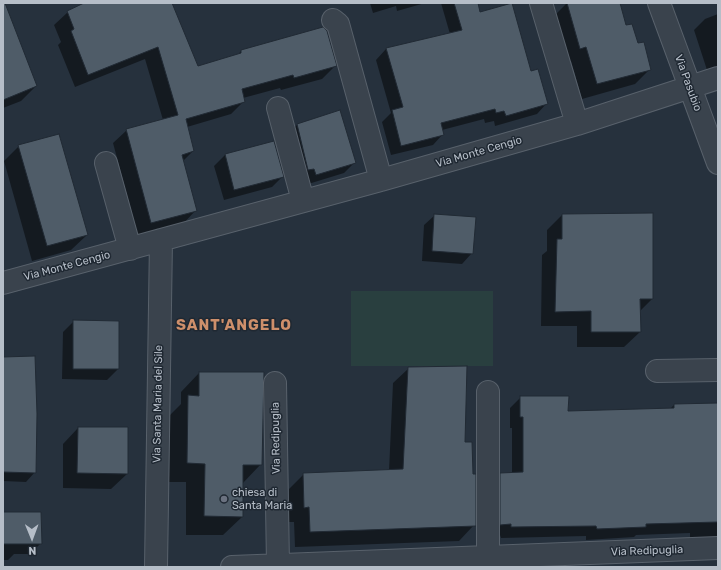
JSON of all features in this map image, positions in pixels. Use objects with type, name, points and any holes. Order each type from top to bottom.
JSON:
[{"type":"street","points":[[541,3],[577,124]]},
{"type":"street","name":"Via Pasubio","points":[[659,3],[718,163]]},
{"type":"street","points":[[333,20],[338,24],[381,180]]},
{"type":"street","name":"Via Monte Cengio","points":[[3,283],[303,202],[577,124],[718,78]]},
{"type":"street","points":[[278,108],[303,202]]},
{"type":"street","points":[[106,162],[130,249]]},
{"type":"street","name":"Via Santa Maria del Sile","points":[[156,567],[161,240]]},
{"type":"street","points":[[657,370],[718,370]]},
{"type":"street","name":"Via Redipuglia","points":[[276,383],[278,565]]},
{"type":"street","points":[[488,392],[488,557]]},
{"type":"street","name":"Via Redipuglia","points":[[232,567],[278,565],[407,564],[488,557],[576,561],[718,548]]},
{"type":"green space","points":[[351,291],[493,291],[493,366],[351,366]]},
{"type":"building","points":[[3,3],[5,3],[37,86],[3,100]]},
{"type":"building","points":[[84,3],[172,3],[198,66],[241,53],[241,50],[323,27],[327,31],[337,66],[294,78],[293,75],[242,89],[245,102],[186,119],[194,151],[182,155],[197,211],[151,223],[126,129],[178,115],[158,47],[88,75],[71,31],[74,29],[67,11]]},
{"type":"building","points":[[454,3],[478,3],[480,12],[512,3],[531,71],[538,69],[548,104],[506,116],[504,111],[496,113],[495,109],[441,123],[444,135],[401,146],[392,110],[403,107],[386,48],[462,30]]},
{"type":"building","points":[[567,3],[620,3],[626,25],[632,24],[638,43],[644,42],[651,70],[597,84],[586,47],[580,49]]},
{"type":"building","points":[[340,110],[356,163],[316,175],[314,169],[308,170],[297,124]]},
{"type":"building","points":[[59,134],[88,235],[47,246],[18,145]]},
{"type":"building","points":[[274,141],[284,177],[234,190],[225,154]]},
{"type":"building","points":[[653,213],[653,299],[640,299],[641,332],[591,332],[591,311],[555,312],[557,239],[562,239],[562,214]]},
{"type":"building","points":[[434,214],[476,217],[473,254],[432,251]]},
{"type":"building","points":[[73,320],[119,321],[119,369],[73,369]]},
{"type":"building","points":[[35,356],[37,414],[36,473],[3,472],[3,357]]},
{"type":"building","points":[[467,366],[465,442],[472,442],[473,474],[476,474],[476,526],[310,532],[309,507],[304,508],[303,473],[403,469],[408,367]]},
{"type":"building","points":[[199,372],[264,372],[262,465],[243,465],[243,517],[204,516],[205,464],[187,463],[188,395],[199,396]]},
{"type":"building","points":[[520,396],[569,396],[568,411],[674,408],[674,404],[718,403],[718,522],[646,524],[646,527],[597,529],[596,526],[511,527],[511,524],[500,525],[500,473],[523,472],[523,417],[520,417]]},
{"type":"building","points":[[78,427],[128,427],[128,474],[77,473]]},
{"type":"building","points":[[3,512],[41,512],[42,544],[3,544]]},
{"type":"place","name":"chiesa di Santa Maria","points":[[224,499]]},
{"type":"district","name":"SANT'ANGELO","points":[[234,326]]}]
